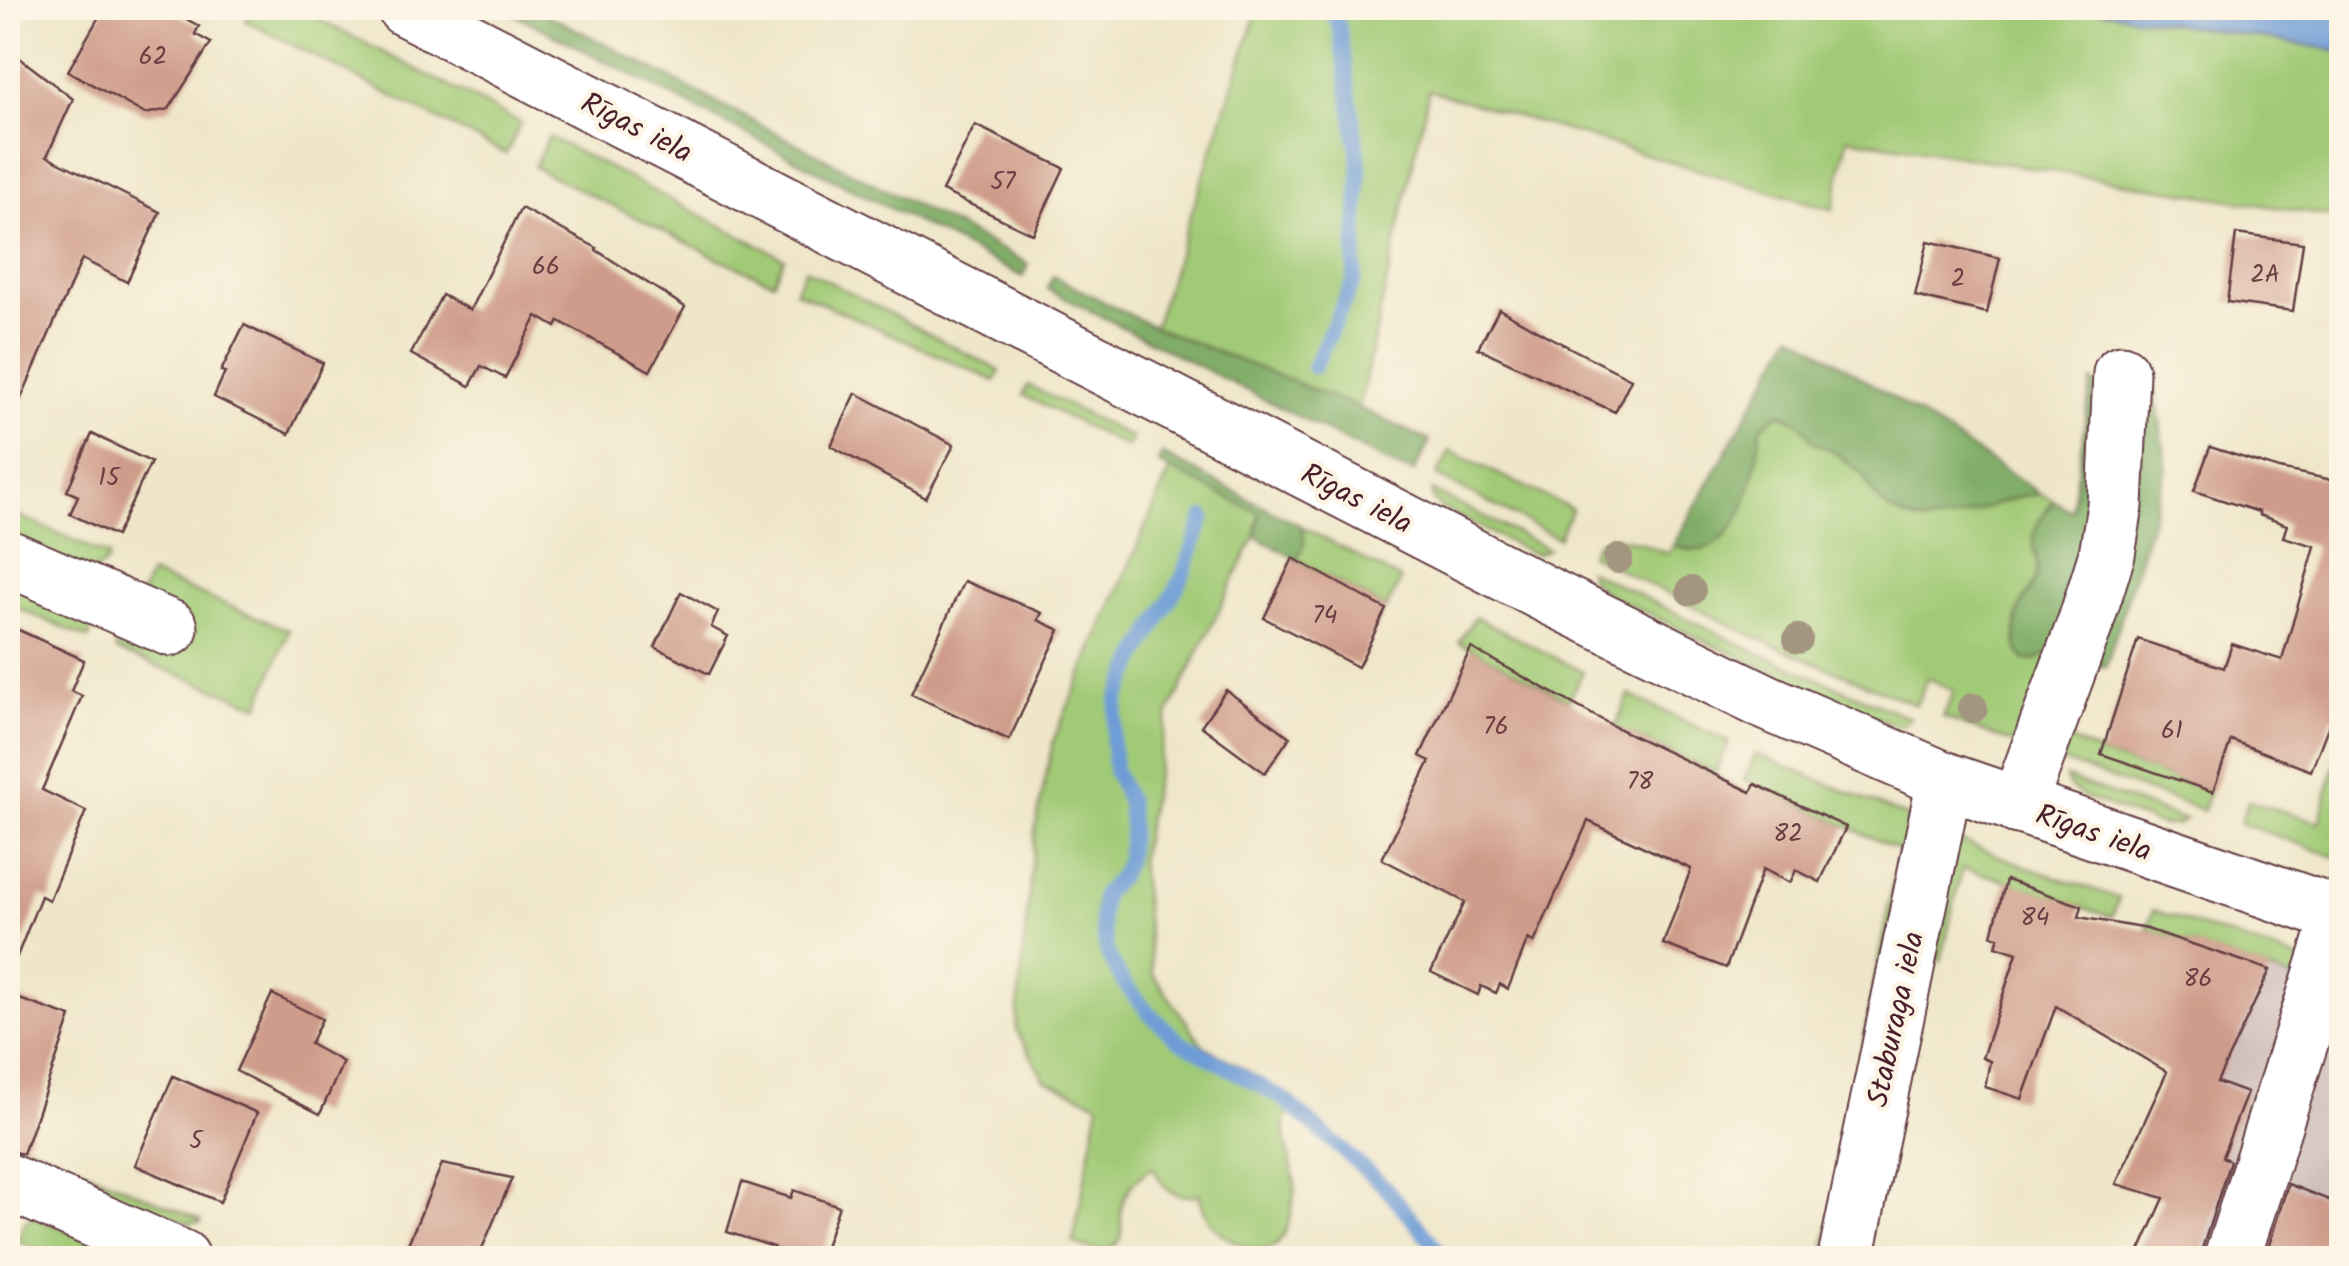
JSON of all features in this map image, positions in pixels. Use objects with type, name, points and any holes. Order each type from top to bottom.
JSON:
[{"type":"main road","name":"Rīgas iela","points":[[405,8],[1548,596],[1766,702],[1945,780],[2341,916]]},
{"type":"main road","points":[[2018,806],[2107,554],[2114,506],[2120,373]]},
{"type":"main road","points":[[8,558],[170,628]]},
{"type":"main road","name":"Staburaga iela","points":[[1846,1258],[1945,780]]},
{"type":"main road","points":[[2232,1258],[2341,916]]},
{"type":"main road","points":[[8,1182],[182,1258]]},
{"type":"shaded area","points":[[2270,970],[2341,997],[2341,1258],[2134,1258]]},
{"type":"green space","points":[[252,8],[297,8],[521,123],[506,154],[246,21]]},
{"type":"green space","points":[[502,8],[535,8],[1029,264],[1023,277]]},
{"type":"green space","points":[[1254,8],[2083,8],[2341,51],[2341,218],[1848,138],[1833,210],[1429,90],[1359,408],[1154,327],[1258,9]]},
{"type":"green space","points":[[549,137],[784,258],[773,282],[534,167]]},
{"type":"green space","points":[[805,269],[1000,371],[995,381],[795,291]]},
{"type":"green space","points":[[1053,276],[1154,327],[1359,408],[1430,441],[1414,472],[1397,467],[1047,289]]},
{"type":"green space","points":[[1793,333],[2041,494],[2021,496],[1951,520],[1923,523],[1906,518],[1888,510],[1862,474],[1813,441],[1800,423],[1779,413],[1761,427],[1747,497],[1731,530],[1704,549],[1673,546]]},
{"type":"green space","points":[[2092,381],[2104,389],[2102,503],[2054,648],[2031,660],[2019,652],[2016,632],[2021,605],[2037,576],[2033,537],[2054,501],[2071,511]]},
{"type":"green space","points":[[1028,385],[1132,438],[1127,447],[1023,395]]},
{"type":"green space","points":[[2155,388],[2167,469],[2106,667],[2091,663],[2141,394]]},
{"type":"green space","points":[[1779,413],[1800,423],[1813,441],[1840,455],[1862,474],[1874,495],[1951,520],[2021,496],[2041,494],[2054,501],[2039,520],[2035,551],[2039,564],[2035,581],[2021,606],[2023,658],[2036,659],[2054,648],[2014,744],[1943,717],[1954,691],[1928,678],[1916,705],[1757,638],[1590,555],[1600,540],[1607,538],[1634,541],[1668,554],[1673,546],[1689,550],[1725,536],[1743,509],[1756,464],[1761,427]]},
{"type":"green space","points":[[1450,451],[1572,509],[1558,538],[1437,476]]},
{"type":"green space","points":[[1162,454],[1301,526],[1304,543],[1296,559],[1255,536],[1260,514],[1158,463]]},
{"type":"green space","points":[[1171,468],[1260,514],[1255,536],[1168,715],[1140,860],[1152,973],[1203,1045],[1295,1099],[1284,1128],[1295,1183],[1289,1222],[1279,1242],[1265,1249],[1248,1247],[1222,1234],[1209,1219],[1199,1194],[1182,1196],[1170,1191],[1152,1167],[1134,1182],[1124,1198],[1118,1243],[1099,1250],[1073,1242],[1099,1103],[1045,1080],[1016,1030],[1035,829],[1053,741]]},
{"type":"green space","points":[[1431,490],[1548,549],[1531,553],[1440,507]]},
{"type":"green space","points":[[8,511],[109,556],[107,562],[96,571],[8,543]]},
{"type":"green space","points":[[1301,526],[1401,580],[1386,609],[1296,559],[1303,543]]},
{"type":"green space","points":[[1588,570],[1754,651],[1910,718],[1902,726],[1892,724],[1709,643],[1604,592],[1591,580]]},
{"type":"green space","points":[[8,571],[93,618],[89,639],[8,604]]},
{"type":"green space","points":[[150,574],[289,630],[259,706],[115,650]]},
{"type":"green space","points":[[1475,617],[1583,672],[1569,700],[1459,642]]},
{"type":"green space","points":[[1629,695],[1729,742],[1715,773],[1615,727]]},
{"type":"green space","points":[[2064,737],[2101,754],[2210,791],[2203,810],[2060,761]]},
{"type":"green space","points":[[2341,743],[2342,850],[2338,858],[2240,823],[2248,801],[2319,822]]},
{"type":"green space","points":[[1756,754],[1907,817],[1910,833],[1823,1258],[1899,850],[1744,780]]},
{"type":"green space","points":[[2066,778],[2185,820],[2177,825],[2161,825],[2086,798],[2068,785]]},
{"type":"green space","points":[[1961,841],[2119,898],[2112,917],[1962,868],[1941,961],[1925,956],[1955,844]]},
{"type":"green space","points":[[2153,910],[2310,963],[2304,983],[2147,929]]},
{"type":"green space","points":[[8,1137],[201,1222],[189,1223],[46,1173],[8,1147]]},
{"type":"green space","points":[[31,1217],[145,1258],[56,1258],[17,1240]]},
{"type":"water","points":[[2083,8],[2341,8],[2341,51]]},
{"type":"building","points":[[104,8],[166,8],[199,26],[195,34],[211,43],[169,109],[145,114],[68,71]]},
{"type":"building","points":[[8,49],[73,99],[47,156],[160,212],[127,282],[82,259],[8,428]]},
{"type":"building","points":[[975,125],[1064,168],[1033,234],[942,191]]},
{"type":"building","points":[[521,208],[597,248],[685,307],[650,371],[559,321],[556,327],[537,316],[505,378],[481,366],[470,386],[411,354],[442,295],[470,310]]},
{"type":"building","points":[[2236,234],[2303,243],[2293,311],[2227,302]]},
{"type":"building","points":[[1928,241],[2000,258],[1987,313],[1915,296]]},
{"type":"building","points":[[1499,309],[1631,379],[1615,412],[1478,348]]},
{"type":"building","points":[[244,325],[323,363],[289,434],[214,397],[225,372],[221,371]]},
{"type":"building","points":[[856,393],[954,445],[926,498],[831,446]]},
{"type":"building","points":[[92,434],[151,462],[116,536],[70,514],[78,496],[67,491]]},
{"type":"building","points":[[2210,447],[2279,469],[2342,482],[2342,720],[2332,717],[2311,771],[2231,740],[2213,792],[2101,754],[2138,639],[2224,668],[2232,644],[2282,660],[2315,546],[2283,537],[2287,525],[2259,512],[2194,491]]},
{"type":"building","points":[[1293,558],[1386,609],[1358,667],[1264,618]]},
{"type":"building","points":[[964,581],[1042,613],[1038,620],[1060,630],[1009,740],[911,694]]},
{"type":"building","points":[[681,592],[718,612],[711,627],[728,636],[709,674],[655,647]]},
{"type":"building","points":[[8,625],[84,660],[71,691],[82,696],[42,790],[86,811],[49,900],[41,896],[10,974],[8,973]]},
{"type":"building","points":[[1471,648],[1615,727],[1751,792],[1755,784],[1846,827],[1820,882],[1796,870],[1790,883],[1763,869],[1726,968],[1663,944],[1691,869],[1588,821],[1534,943],[1528,939],[1508,989],[1500,984],[1496,993],[1481,986],[1478,995],[1431,972],[1465,902],[1382,859],[1430,761],[1420,756]]},
{"type":"building","points":[[1226,690],[1290,737],[1265,773],[1201,726]]},
{"type":"building","points":[[2006,880],[2082,906],[2079,917],[2147,929],[2270,970],[2217,1082],[2247,1093],[2222,1157],[2230,1161],[2202,1258],[2137,1258],[2164,1198],[2116,1184],[2167,1072],[2056,1006],[2022,1099],[1985,1087],[1990,1061],[1982,1058],[2017,953],[1996,946],[1999,937],[1992,935]]},
{"type":"building","points":[[272,994],[322,1019],[310,1044],[343,1062],[320,1114],[236,1071]]},
{"type":"building","points":[[8,995],[71,1017],[23,1154],[8,1151]]},
{"type":"building","points":[[173,1076],[257,1113],[220,1202],[135,1165]]},
{"type":"building","points":[[442,1164],[512,1178],[478,1258],[402,1258]]},
{"type":"building","points":[[742,1182],[791,1198],[794,1190],[839,1206],[821,1258],[770,1258],[774,1247],[727,1232]]},
{"type":"building","points":[[2288,1184],[2342,1205],[2342,1258],[2265,1258]]},
{"type":"waterway","points":[[1314,367],[1354,281],[1360,166],[1339,27],[1330,8]]},
{"type":"waterway","points":[[1204,517],[1182,578],[1118,699],[1112,742],[1115,772],[1128,800],[1131,830],[1127,861],[1119,878],[1103,894],[1101,920],[1107,953],[1123,982],[1178,1040],[1282,1098],[1385,1187],[1445,1258]]}]
